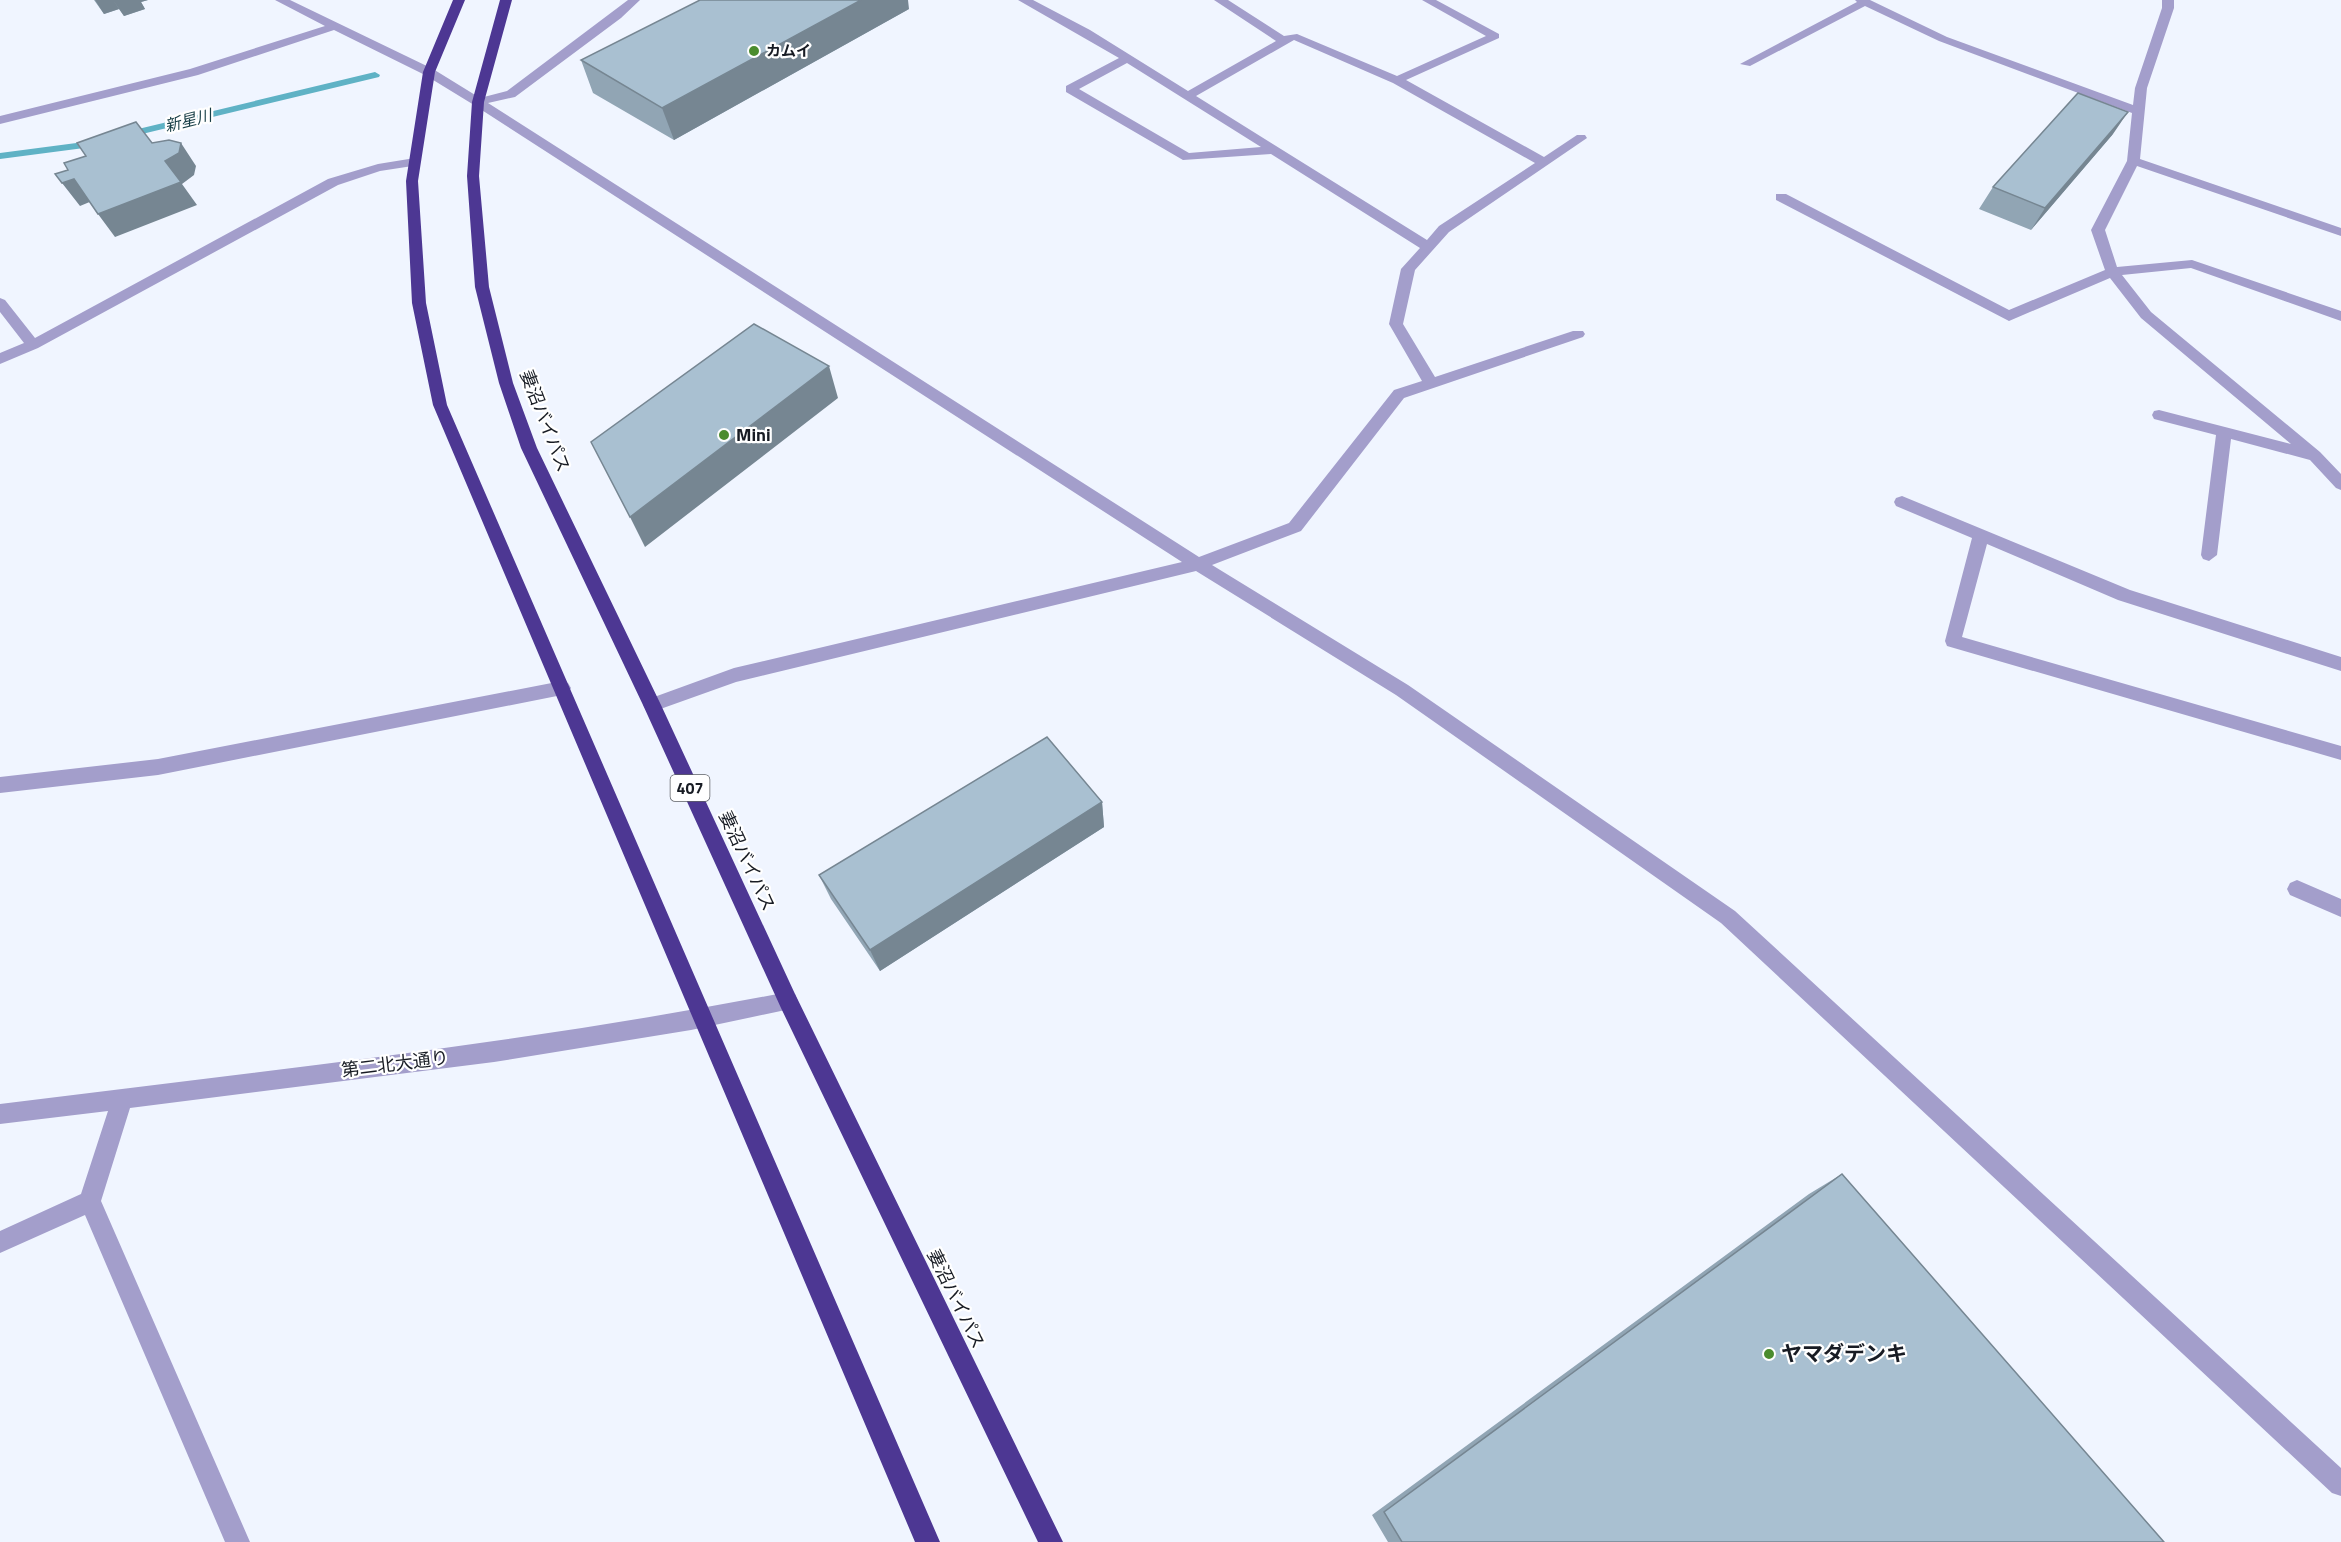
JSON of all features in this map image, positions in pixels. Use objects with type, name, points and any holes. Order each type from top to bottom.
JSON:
[{"type":"highway","points":[[459,0],[429,72],[412,181],[419,303],[440,405],[928,1542]]},
{"type":"highway","name":"妻沼バイパス","points":[[506,0],[478,102],[473,176],[482,287],[506,383],[529,448],[652,705],[788,1001],[1051,1542]]},
{"type":"street","points":[[281,0],[429,72],[478,102],[1198,564],[1402,690],[1728,917],[2341,1484]]},
{"type":"street","points":[[478,102],[511,94],[617,16],[634,0]]},
{"type":"street","points":[[1024,0],[1086,32],[1428,247]]},
{"type":"street","points":[[1220,0],[1284,41]]},
{"type":"street","points":[[1397,80],[1495,36],[1428,0]]},
{"type":"street","points":[[2168,0],[2168,8],[2141,88],[2133,161],[2098,230],[2112,272],[2146,315],[2315,456],[2341,484]]},
{"type":"street","points":[[1746,64],[1863,1],[1943,39],[2139,111]]},
{"type":"street","points":[[0,120],[194,72],[335,26]]},
{"type":"street","points":[[1188,96],[1293,36],[1397,80],[1545,163]]},
{"type":"street","points":[[1127,58],[1070,89],[1187,157],[1274,150]]},
{"type":"street","points":[[1431,383],[1396,324],[1408,269],[1443,229],[1581,138]]},
{"type":"street","points":[[2133,161],[2341,232]]},
{"type":"street","points":[[0,359],[33,345],[333,182],[378,168],[415,162]]},
{"type":"street","points":[[1781,196],[2009,316],[2112,272],[2192,264],[2341,316]]},
{"type":"street","points":[[0,303],[33,345]]},
{"type":"street","points":[[652,705],[734,675],[1198,564],[1295,526],[1399,394],[1578,334]]},
{"type":"street","points":[[2159,415],[2315,456]]},
{"type":"street","points":[[2209,555],[2224,432]]},
{"type":"street","points":[[1902,501],[2124,595],[2341,664]]},
{"type":"street","points":[[1981,535],[1953,641],[2341,753]]},
{"type":"street","points":[[0,785],[158,767],[562,688]]},
{"type":"street","points":[[2297,889],[2341,908]]},
{"type":"street","name":"第二北大通り","points":[[0,1114],[484,1053],[702,1019],[788,1001]]},
{"type":"street","points":[[122,1099],[90,1201],[238,1542]]},
{"type":"street","points":[[0,1242],[90,1201]]},
{"type":"building","points":[[700,0],[861,0],[662,108],[581,60]]},
{"type":"building","points":[[2078,93],[2128,112],[2045,208],[1993,187]]},
{"type":"building","points":[[136,122],[152,143],[169,140],[181,143],[179,153],[165,161],[181,182],[98,214],[74,179],[62,183],[55,174],[68,170],[64,163],[86,156],[77,143]]},
{"type":"building","points":[[754,324],[829,366],[630,517],[591,442]]},
{"type":"building","points":[[1047,737],[1102,802],[870,950],[819,875]]},
{"type":"building","name":"ヤマダデンキ","points":[[1842,1174],[2164,1542],[1402,1542],[1384,1512]]},
{"type":"waterway","name":"新星川","points":[[0,156],[84,145],[375,75]]},
{"type":"place","name":"カムイ","points":[[754,51]]},
{"type":"place","name":"Mini","points":[[724,435]]},
{"type":"place","name":"ヤマダデンキ","points":[[1769,1354]]}]
